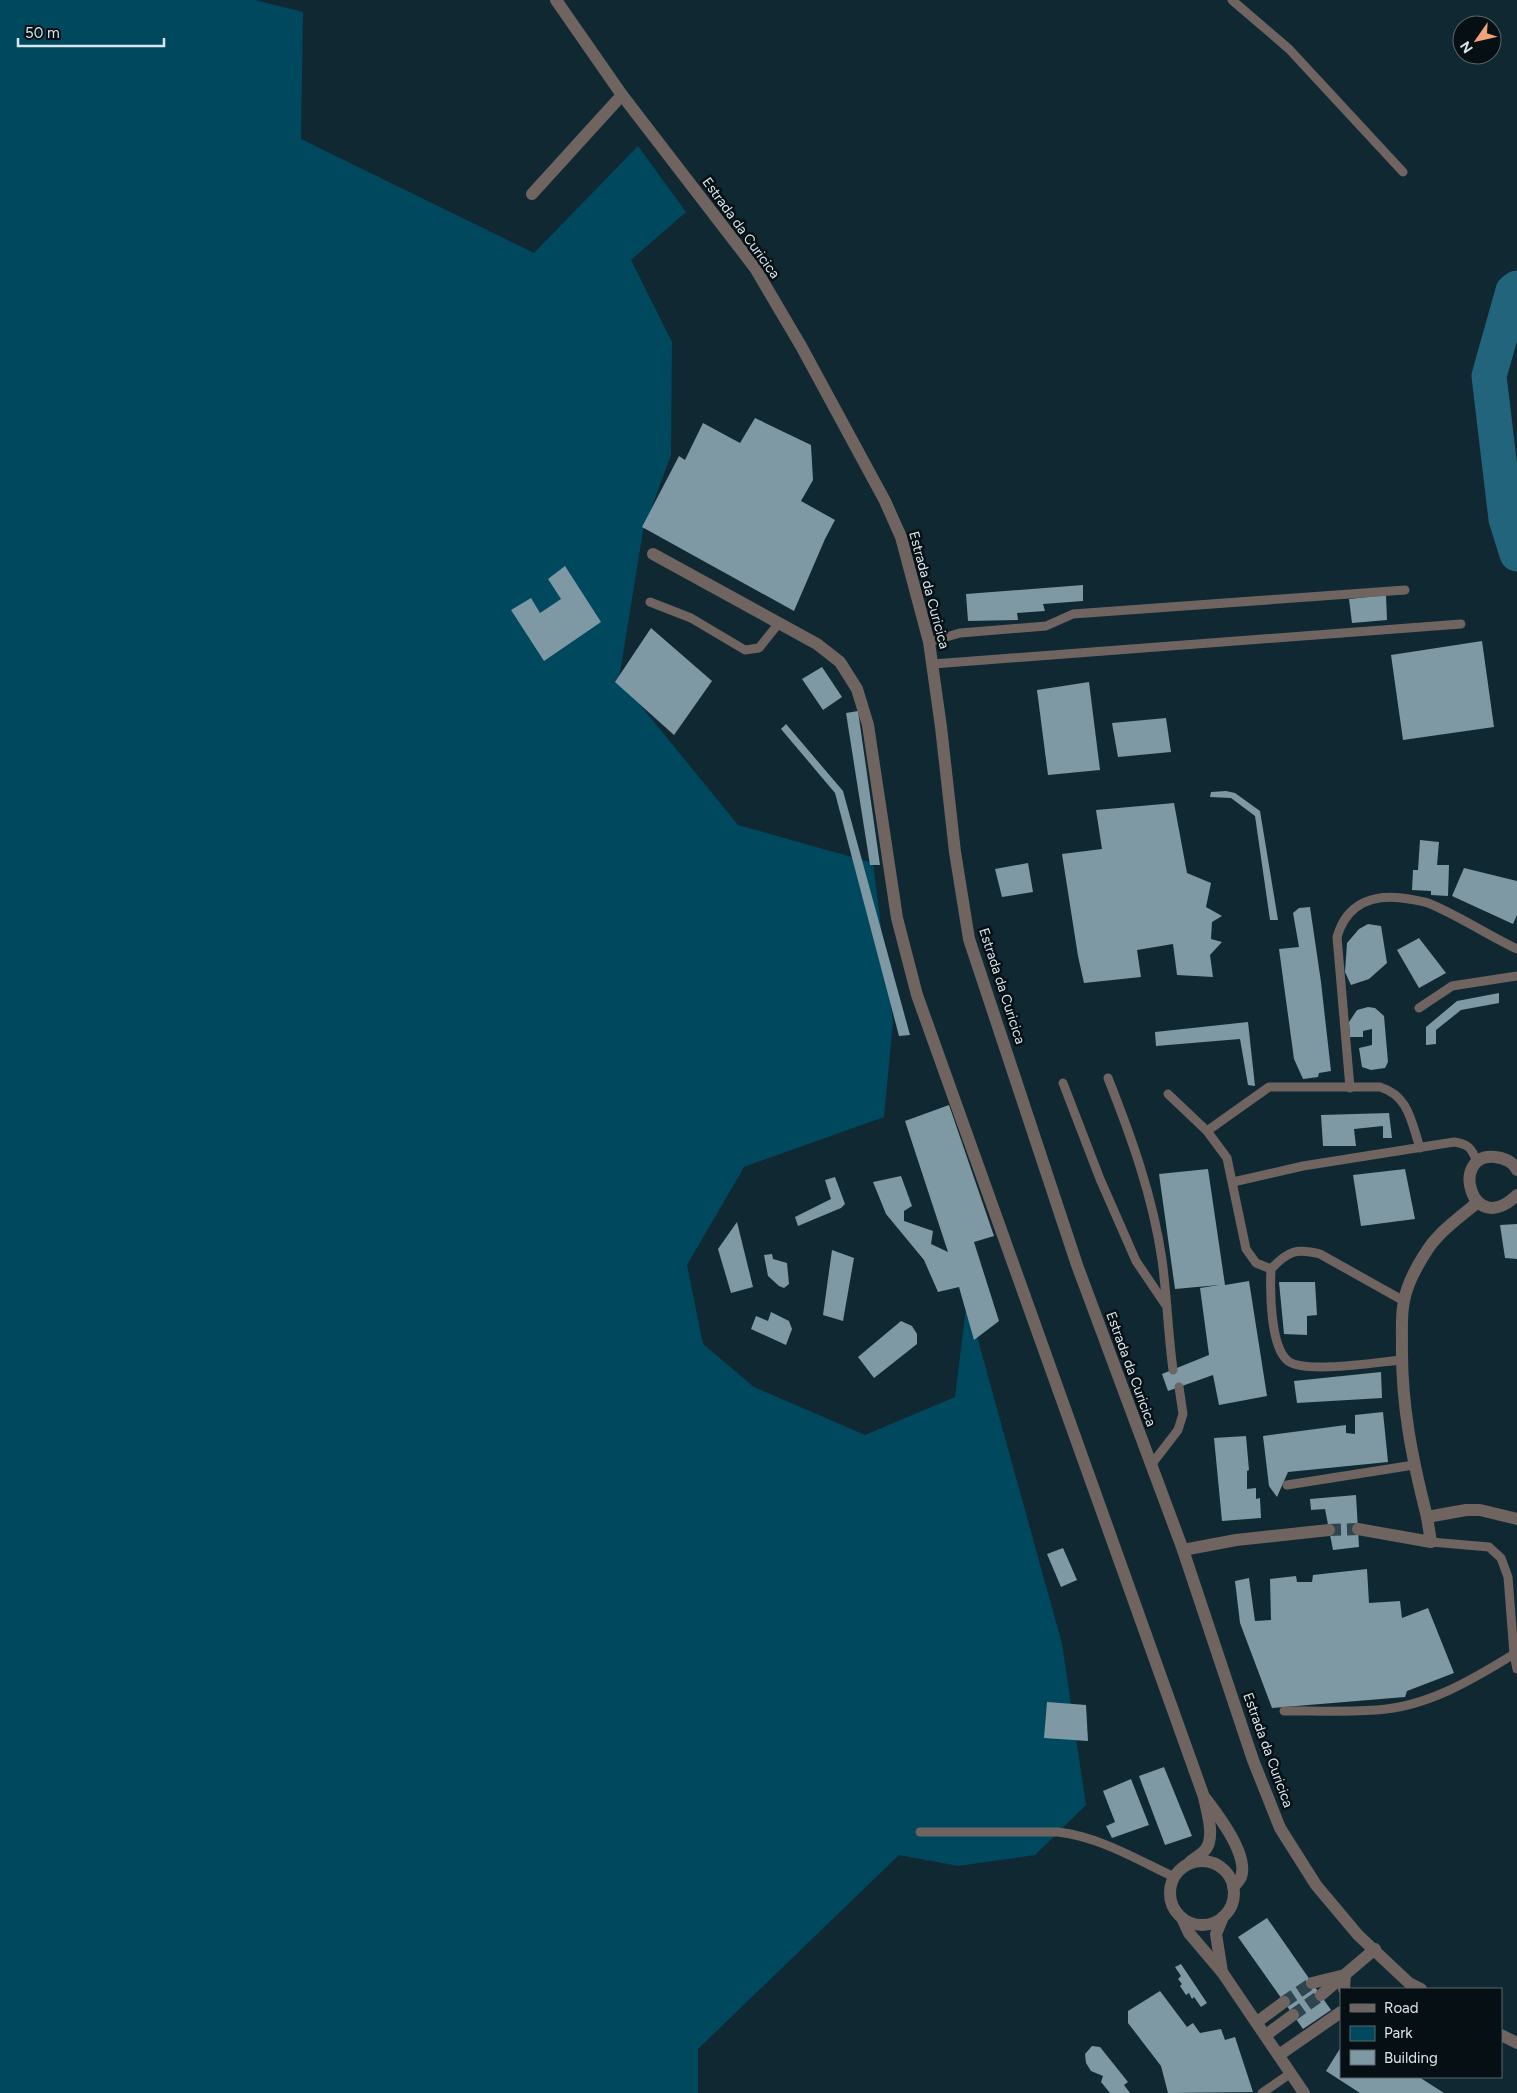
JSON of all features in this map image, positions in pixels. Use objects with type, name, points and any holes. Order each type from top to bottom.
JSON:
[{"type":"street","name":"Estrada da Curicica","points":[[556,0],[622,95],[755,268],[885,501],[900,537],[929,642],[955,852],[969,939],[1077,1265],[1183,1550],[1253,1760],[1280,1828],[1316,1885],[1358,1935],[1409,1983],[1419,1988]]},
{"type":"street","points":[[532,194],[622,95]]},
{"type":"street","points":[[653,554],[817,644],[840,662],[857,689],[868,724],[897,918],[917,994],[1204,1797],[1210,1841],[1206,1849],[1181,1868],[1174,1877],[1170,1887],[1170,1898],[1174,1909],[1182,1918],[1191,1923],[1202,1925],[1213,1923],[1223,1917]]},
{"type":"street","points":[[1517,1170],[1504,1158],[1490,1156],[1476,1162],[1469,1175],[1470,1190],[1478,1202],[1492,1208],[1506,1205],[1517,1195]]},
{"type":"street","points":[[1358,1529],[1430,1542],[1427,1517],[1404,1415],[1401,1360],[1404,1301],[1416,1268],[1429,1248],[1452,1224],[1478,1202]]},
{"type":"street","points":[[1427,1517],[1466,1510],[1480,1510],[1517,1519]]},
{"type":"street","points":[[1183,1550],[1236,1540],[1329,1530]]},
{"type":"street","points":[[1204,1797],[1224,1822],[1234,1842],[1242,1868],[1241,1878],[1233,1886]]},
{"type":"street","points":[[1190,1862],[1201,1860],[1212,1862],[1230,1876],[1233,1886],[1234,1898],[1216,1934],[1222,1972]]},
{"type":"street","points":[[1182,1918],[1184,1925],[1197,1944],[1222,1972],[1304,2093]]},
{"type":"street","points":[[1321,1996],[1375,1949]]},
{"type":"street","points":[[1312,1983],[1345,1976]]},
{"type":"street","points":[[1344,1988],[1345,1976]]},
{"type":"street","points":[[1257,2022],[1284,2002]]},
{"type":"street","points":[[1279,2055],[1340,2013]]},
{"type":"street","points":[[1266,2035],[1293,2016]]},
{"type":"street","points":[[1502,2036],[1517,2043]]},
{"type":"lane","points":[[1232,0],[1289,49],[1403,172]]},
{"type":"lane","points":[[929,642],[960,633],[1046,626],[1074,614],[1405,590]]},
{"type":"lane","points":[[650,602],[691,618],[744,650],[759,648],[779,623]]},
{"type":"lane","points":[[933,664],[1461,624]]},
{"type":"lane","points":[[1350,1088],[1336,937],[1340,925],[1348,914],[1361,904],[1376,898],[1401,898],[1427,902],[1517,949]]},
{"type":"lane","points":[[1419,1008],[1452,986],[1517,976]]},
{"type":"lane","points":[[1108,1078],[1126,1124],[1154,1219],[1162,1261],[1173,1370]]},
{"type":"lane","points":[[1063,1083],[1100,1179],[1136,1261],[1166,1304]]},
{"type":"lane","points":[[1207,1131],[1269,1087],[1380,1087],[1393,1091],[1403,1102],[1409,1112],[1420,1148]]},
{"type":"lane","points":[[1168,1094],[1207,1131],[1227,1158],[1234,1182],[1246,1249],[1256,1264],[1271,1269]]},
{"type":"lane","points":[[1234,1182],[1303,1166],[1454,1142],[1469,1146],[1473,1151],[1476,1162]]},
{"type":"lane","points":[[1401,1360],[1316,1368],[1297,1366],[1287,1361],[1276,1342],[1270,1292],[1271,1269],[1291,1252],[1307,1250],[1320,1254],[1404,1301]]},
{"type":"lane","points":[[1151,1465],[1178,1430],[1183,1414],[1179,1387]]},
{"type":"lane","points":[[1287,1485],[1414,1465]]},
{"type":"lane","points":[[1430,1542],[1489,1546],[1500,1558],[1508,1577],[1514,1654],[1517,1669]]},
{"type":"lane","points":[[1284,1711],[1377,1710],[1405,1706],[1426,1700],[1469,1682],[1514,1654]]},
{"type":"lane","points":[[920,1832],[1058,1832],[1079,1834],[1096,1840],[1174,1877]]},
{"type":"lane","points":[[1262,2093],[1291,2074]]},
{"type":"green space","points":[[0,0],[255,0],[303,12],[301,139],[534,253],[638,146],[686,212],[631,260],[672,342],[671,455],[643,531],[619,679],[738,825],[873,863],[893,1022],[884,1117],[744,1167],[687,1265],[703,1344],[754,1387],[865,1435],[955,1397],[967,1300],[1062,1644],[1086,1805],[1035,1855],[958,1866],[899,1855],[698,2049],[698,2093],[0,2093]]},
{"type":"building","points":[[755,418],[811,445],[813,480],[801,501],[835,520],[794,611],[642,527],[679,456],[685,460],[703,423],[740,443]]},
{"type":"building","points":[[565,566],[601,622],[544,661],[511,610],[531,598],[540,613],[561,599],[548,579]]},
{"type":"building","points":[[1083,585],[1083,601],[1043,604],[1045,611],[1017,613],[1018,620],[968,621],[966,594]]},
{"type":"building","points":[[1386,595],[1387,620],[1352,623],[1349,599]]},
{"type":"building","points":[[651,628],[712,681],[674,735],[615,682]]},
{"type":"building","points":[[1482,641],[1494,727],[1403,740],[1391,655]]},
{"type":"building","points":[[822,667],[842,697],[823,710],[802,679]]},
{"type":"building","points":[[1089,682],[1100,770],[1048,775],[1037,690]]},
{"type":"building","points":[[858,711],[880,865],[870,865],[846,713]]},
{"type":"building","points":[[1166,718],[1171,752],[1118,757],[1112,723]]},
{"type":"building","points":[[786,724],[843,791],[910,1035],[899,1036],[835,793],[781,729]]},
{"type":"building","points":[[1226,791],[1235,793],[1260,811],[1278,920],[1270,920],[1255,816],[1231,798],[1210,797],[1211,792]]},
{"type":"building","points":[[1174,803],[1187,873],[1211,883],[1206,907],[1222,916],[1212,922],[1211,939],[1222,942],[1210,955],[1213,977],[1177,975],[1173,944],[1137,950],[1141,977],[1084,983],[1062,854],[1102,849],[1096,810]]},
{"type":"building","points":[[1420,840],[1439,842],[1437,865],[1449,865],[1448,896],[1431,895],[1431,891],[1412,890],[1413,870],[1418,870]]},
{"type":"building","points":[[1028,863],[1033,892],[1002,897],[995,869]]},
{"type":"building","points":[[1464,868],[1517,881],[1517,915],[1513,924],[1452,896]]},
{"type":"building","points":[[1310,907],[1331,1071],[1319,1073],[1318,1077],[1303,1079],[1294,1059],[1279,949],[1299,947],[1293,913],[1299,908]]},
{"type":"building","points":[[1368,924],[1381,926],[1387,963],[1369,979],[1351,985],[1345,972],[1347,943],[1359,929]]},
{"type":"building","points":[[1419,938],[1446,973],[1419,988],[1397,950]]},
{"type":"building","points":[[1499,993],[1499,1003],[1461,1010],[1436,1030],[1436,1044],[1426,1045],[1426,1027],[1457,1001]]},
{"type":"building","points":[[1368,1007],[1375,1008],[1384,1016],[1388,1062],[1385,1068],[1371,1070],[1362,1067],[1359,1048],[1372,1045],[1372,1029],[1363,1031],[1363,1037],[1350,1037],[1349,1022],[1357,1010]]},
{"type":"building","points":[[1248,1022],[1255,1086],[1248,1085],[1240,1039],[1156,1046],[1155,1032]]},
{"type":"building","points":[[949,1105],[994,1236],[974,1242],[999,1321],[974,1340],[959,1287],[938,1292],[924,1260],[886,1214],[873,1182],[901,1176],[912,1206],[904,1211],[904,1221],[933,1231],[931,1244],[948,1252],[905,1121]]},
{"type":"building","points":[[1389,1113],[1392,1138],[1383,1138],[1383,1126],[1354,1129],[1356,1146],[1323,1146],[1321,1115]]},
{"type":"building","points":[[1208,1169],[1225,1285],[1249,1281],[1267,1396],[1219,1405],[1213,1375],[1168,1391],[1162,1374],[1209,1355],[1200,1288],[1219,1285],[1175,1289],[1159,1174]]},
{"type":"building","points":[[1405,1169],[1415,1219],[1361,1226],[1353,1175]]},
{"type":"building","points":[[835,1177],[845,1204],[841,1208],[798,1226],[795,1217],[831,1199],[825,1180]]},
{"type":"building","points":[[737,1222],[753,1287],[731,1293],[718,1249]]},
{"type":"building","points":[[1517,1224],[1517,1259],[1505,1258],[1500,1225]]},
{"type":"building","points":[[832,1250],[854,1258],[843,1321],[823,1315]]},
{"type":"building","points":[[772,1254],[773,1259],[787,1263],[789,1284],[784,1288],[768,1276],[764,1255]]},
{"type":"building","points":[[1279,1282],[1315,1282],[1317,1315],[1307,1316],[1307,1335],[1284,1334]]},
{"type":"building","points":[[771,1312],[789,1321],[792,1329],[786,1345],[751,1329],[756,1316],[768,1321]]},
{"type":"building","points":[[901,1321],[912,1326],[917,1334],[917,1344],[874,1378],[858,1357]]},
{"type":"building","points":[[1381,1372],[1382,1398],[1297,1403],[1294,1381]]},
{"type":"building","points":[[1383,1412],[1388,1462],[1288,1472],[1277,1497],[1269,1486],[1263,1436],[1346,1425],[1346,1433],[1355,1434],[1355,1415]]},
{"type":"building","points":[[1246,1436],[1249,1470],[1247,1471],[1247,1489],[1256,1488],[1256,1499],[1260,1498],[1261,1518],[1222,1521],[1214,1438]]},
{"type":"building","points":[[1356,1495],[1359,1547],[1333,1550],[1325,1509],[1311,1510],[1310,1499]]},
{"type":"building","points":[[1063,1548],[1077,1580],[1061,1587],[1047,1554]]},
{"type":"building","points":[[1367,1569],[1369,1603],[1400,1601],[1402,1618],[1428,1608],[1454,1673],[1407,1691],[1405,1697],[1272,1708],[1240,1623],[1235,1581],[1249,1578],[1255,1621],[1271,1620],[1270,1579],[1296,1576],[1297,1582],[1312,1582],[1313,1575]]},
{"type":"building","points":[[1047,1702],[1086,1705],[1088,1741],[1044,1738]]},
{"type":"building","points":[[1164,1767],[1192,1836],[1165,1845],[1139,1776]]},
{"type":"building","points":[[1131,1779],[1149,1825],[1112,1838],[1106,1826],[1115,1822],[1103,1791]]},
{"type":"building","points":[[1267,1918],[1331,2010],[1303,2029],[1238,1937]]},
{"type":"building","points":[[1181,1964],[1207,2003],[1201,2007],[1194,1997],[1192,1999],[1189,1993],[1186,1995],[1180,1986],[1182,1984],[1178,1979],[1181,1976],[1175,1967]]},
{"type":"building","points":[[1160,1991],[1187,2027],[1193,2023],[1200,2033],[1221,2029],[1225,2040],[1235,2037],[1253,2092],[1168,2093],[1161,2066],[1128,2023],[1128,2011]]},
{"type":"building","points":[[1092,2046],[1100,2047],[1128,2082],[1124,2085],[1130,2093],[1110,2093],[1101,2082],[1103,2076],[1091,2071],[1086,2063],[1085,2054]]},
{"type":"building","points":[[1340,2049],[1340,2078],[1421,2078],[1444,2093],[1360,2093],[1326,2071]]},
{"type":"waterway","points":[[1517,288],[1513,291],[1489,376],[1506,519],[1517,554]]},
{"type":"tunnel","points":[[1329,1530],[1358,1529]]},
{"type":"tunnel","points":[[1284,2002],[1312,1983]]},
{"type":"tunnel","points":[[1293,2015],[1321,1995]]}]
